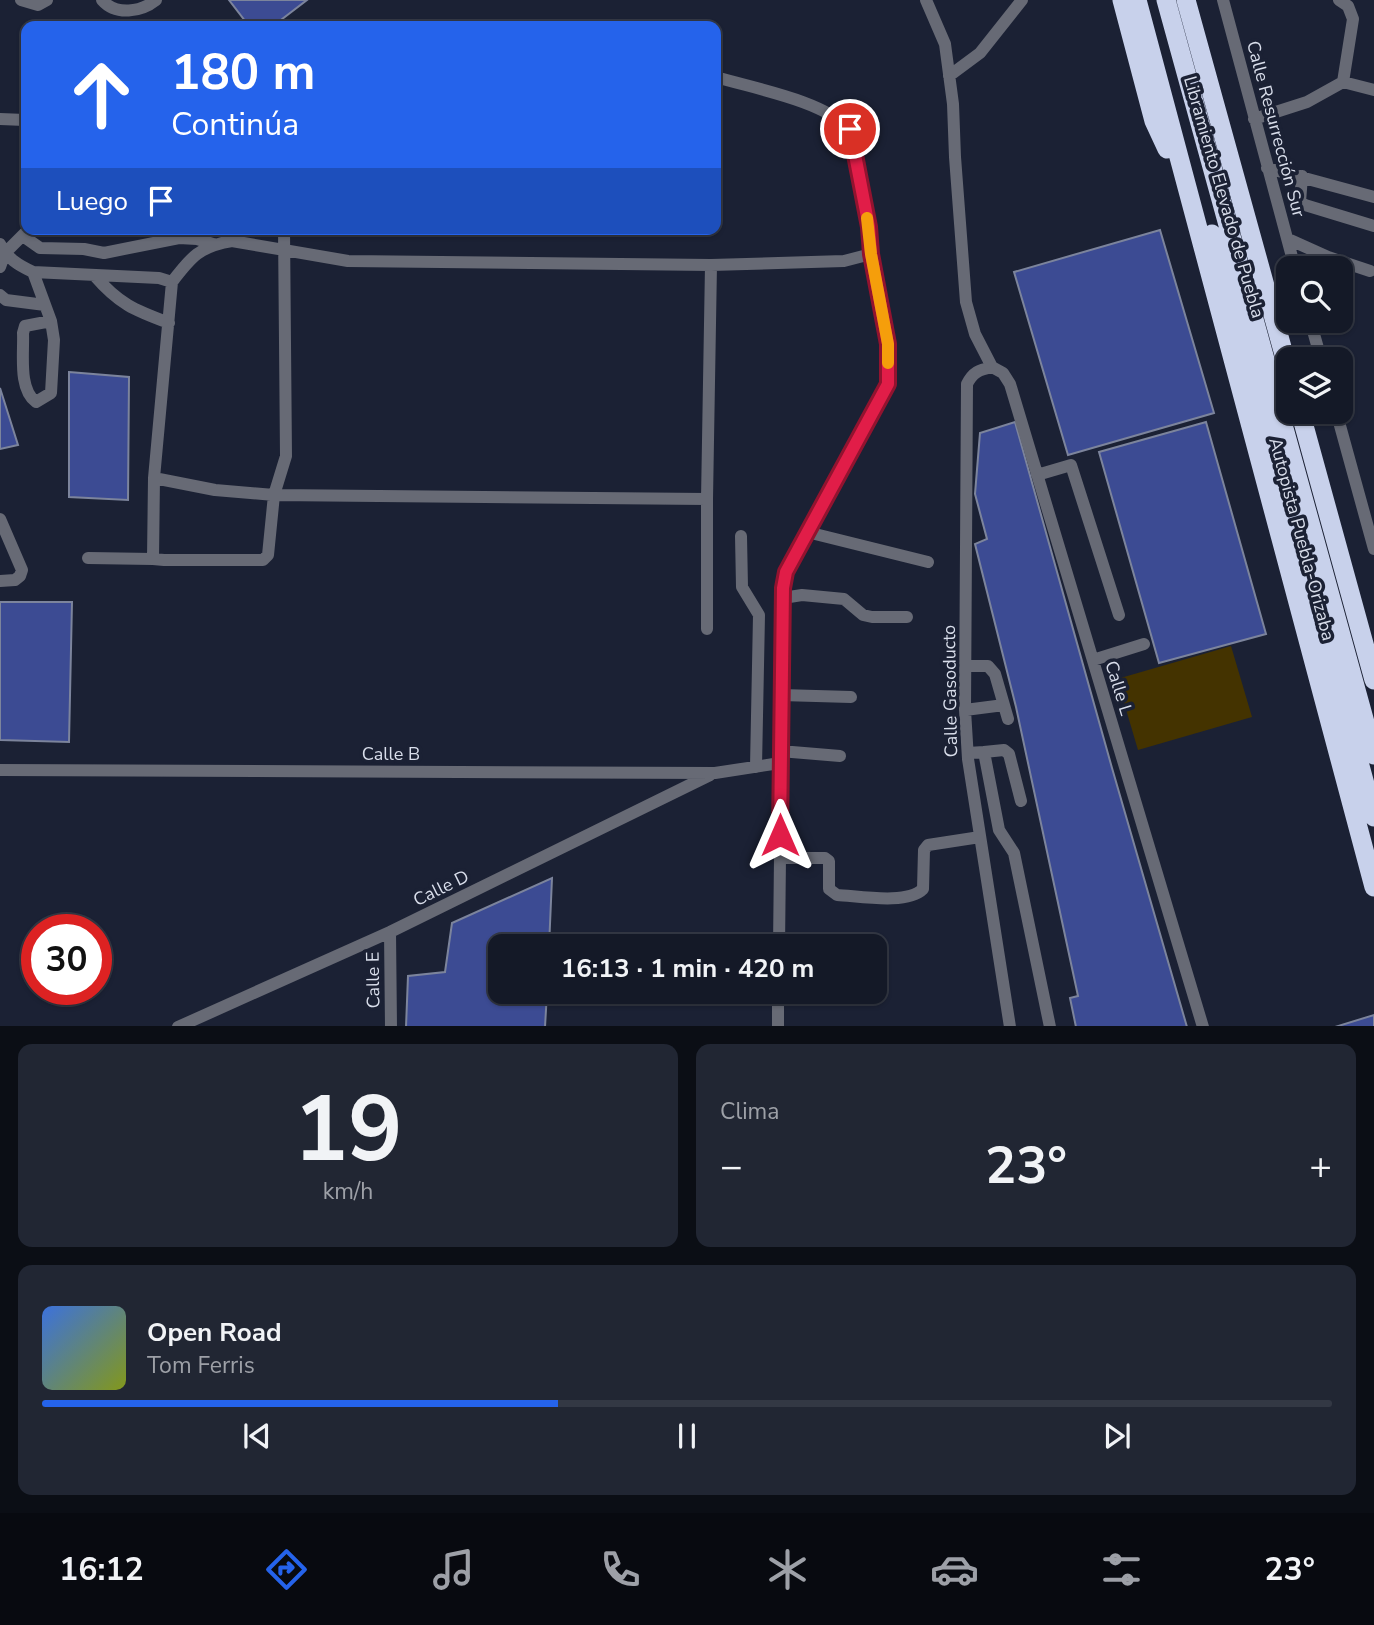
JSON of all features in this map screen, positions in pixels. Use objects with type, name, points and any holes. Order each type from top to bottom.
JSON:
[{"type":"highway","points":[[1122,0],[1154,121],[1164,144],[1179,164]]},
{"type":"highway","name":"Autopista Puebla-Orizaba","points":[[1137,0],[1374,887]]},
{"type":"highway","name":"Libramiento Elevado de Puebla","points":[[1147,0],[1270,403]]},
{"type":"highway","name":"Libramiento Elevado de Puebla","points":[[1166,0],[1270,403]]},
{"type":"highway","points":[[1186,0],[1282,347]]},
{"type":"highway","points":[[1270,403],[1374,755]]},
{"type":"highway","points":[[1270,403],[1374,817]]},
{"type":"highway","name":"Autopista Puebla-Orizaba","points":[[1304,424],[1374,680]]},
{"type":"street","points":[[21,0],[38,5],[47,0]]},
{"type":"street","points":[[102,0],[106,5],[128,11],[145,8],[156,0]]},
{"type":"street","name":"Calle L","points":[[926,0],[945,44],[953,104],[963,283],[975,334],[992,367],[1003,373],[1010,384],[1203,1026]]},
{"type":"street","points":[[949,76],[980,53],[1022,0]]},
{"type":"street","name":"Calle Resurrección Sur","points":[[1223,0],[1292,256]]},
{"type":"street","points":[[1339,0],[1348,6],[1353,19],[1343,82]]},
{"type":"street","points":[[721,79],[819,108],[841,120],[850,129],[888,344],[888,384],[786,572],[781,695],[779,934]]},
{"type":"street","points":[[1254,119],[1307,103],[1343,82],[1374,90]]},
{"type":"street","points":[[0,119],[21,120]]},
{"type":"street","points":[[1267,168],[1374,197]]},
{"type":"street","points":[[1302,176],[1300,202],[1374,226]]},
{"type":"street","points":[[2,248],[22,235]]},
{"type":"street","points":[[29,235],[40,248],[84,249],[104,253],[175,235]]},
{"type":"street","points":[[183,235],[213,244]]},
{"type":"street","points":[[88,558],[263,560],[268,555],[274,495],[286,456],[284,235]]},
{"type":"street","points":[[1287,239],[1370,271]]},
{"type":"street","points":[[153,559],[154,478],[172,282],[191,256],[213,244],[232,241],[348,261],[711,265],[844,261],[871,254]]},
{"type":"street","points":[[0,267],[2,248]]},
{"type":"street","points":[[2,248],[15,264],[33,272],[159,278],[172,282]]},
{"type":"street","points":[[707,629],[706,499],[711,265]]},
{"type":"street","points":[[33,272],[51,321],[54,340],[51,393],[36,402],[30,397],[25,385],[23,332],[25,326],[51,321]]},
{"type":"street","points":[[94,275],[109,292],[130,308],[169,323]]},
{"type":"street","points":[[0,295],[6,300],[45,305]]},
{"type":"street","name":"Calle Gasoducto","points":[[992,367],[971,375],[967,384],[965,710],[980,837],[1010,1026]]},
{"type":"street","points":[[1340,424],[1371,530],[1374,549]]},
{"type":"street","points":[[1037,475],[1071,465],[1119,615]]},
{"type":"street","points":[[154,478],[215,490],[274,495],[706,499]]},
{"type":"street","points":[[0,519],[22,570],[15,580],[0,581]]},
{"type":"street","points":[[807,532],[928,562]]},
{"type":"street","points":[[741,536],[742,587],[759,615],[755,766]]},
{"type":"street","points":[[783,598],[802,595],[844,599],[863,615],[906,617]]},
{"type":"street","points":[[1093,660],[1144,644]]},
{"type":"street","points":[[965,666],[988,666],[995,674],[1008,719]]},
{"type":"street","points":[[781,695],[851,697]]},
{"type":"street","points":[[965,710],[1004,705]]},
{"type":"street","points":[[968,752],[1004,750],[1009,754],[1021,801]]},
{"type":"street","points":[[984,752],[999,830],[1014,853],[1050,1026]]},
{"type":"street","name":"Calle B","points":[[0,770],[715,773],[755,766],[780,757],[839,756]]},
{"type":"street","name":"Calle D","points":[[180,1026],[390,932],[715,773]]},
{"type":"street","points":[[780,858],[825,858],[829,861],[829,889],[837,895],[900,898],[918,894],[923,889],[924,850],[928,845],[980,837]]},
{"type":"street","name":"Calle E","points":[[390,932],[391,1026]]},
{"type":"street","points":[[778,1004],[778,1026]]},
{"type":"shaded area","points":[[1231,646],[1252,717],[1138,750],[1117,679]]},
{"type":"building","points":[[229,0],[307,0],[280,21],[245,21]]},
{"type":"building","points":[[1160,230],[1214,413],[1068,455],[1014,272]]},
{"type":"building","points":[[69,372],[129,377],[128,500],[69,497]]},
{"type":"building","points":[[0,388],[18,445],[0,449]]},
{"type":"building","points":[[1015,422],[1187,1026],[1076,1026],[1070,998],[1078,996],[1016,707],[975,544],[987,539],[975,494],[980,433]]},
{"type":"building","points":[[1206,422],[1266,634],[1159,663],[1099,452]]},
{"type":"building","points":[[0,602],[72,602],[69,742],[0,740]]},
{"type":"building","points":[[552,878],[550,934],[488,934],[488,1004],[546,1004],[545,1026],[406,1026],[408,976],[445,972],[452,923]]},
{"type":"building","points":[[1374,1015],[1374,1026],[1338,1026]]},
{"type":"slow traffic","points":[[867,218],[888,344],[888,363]]},
{"type":"route","points":[[780,835],[783,588],[786,572],[888,384],[888,344],[850,129]]}]
